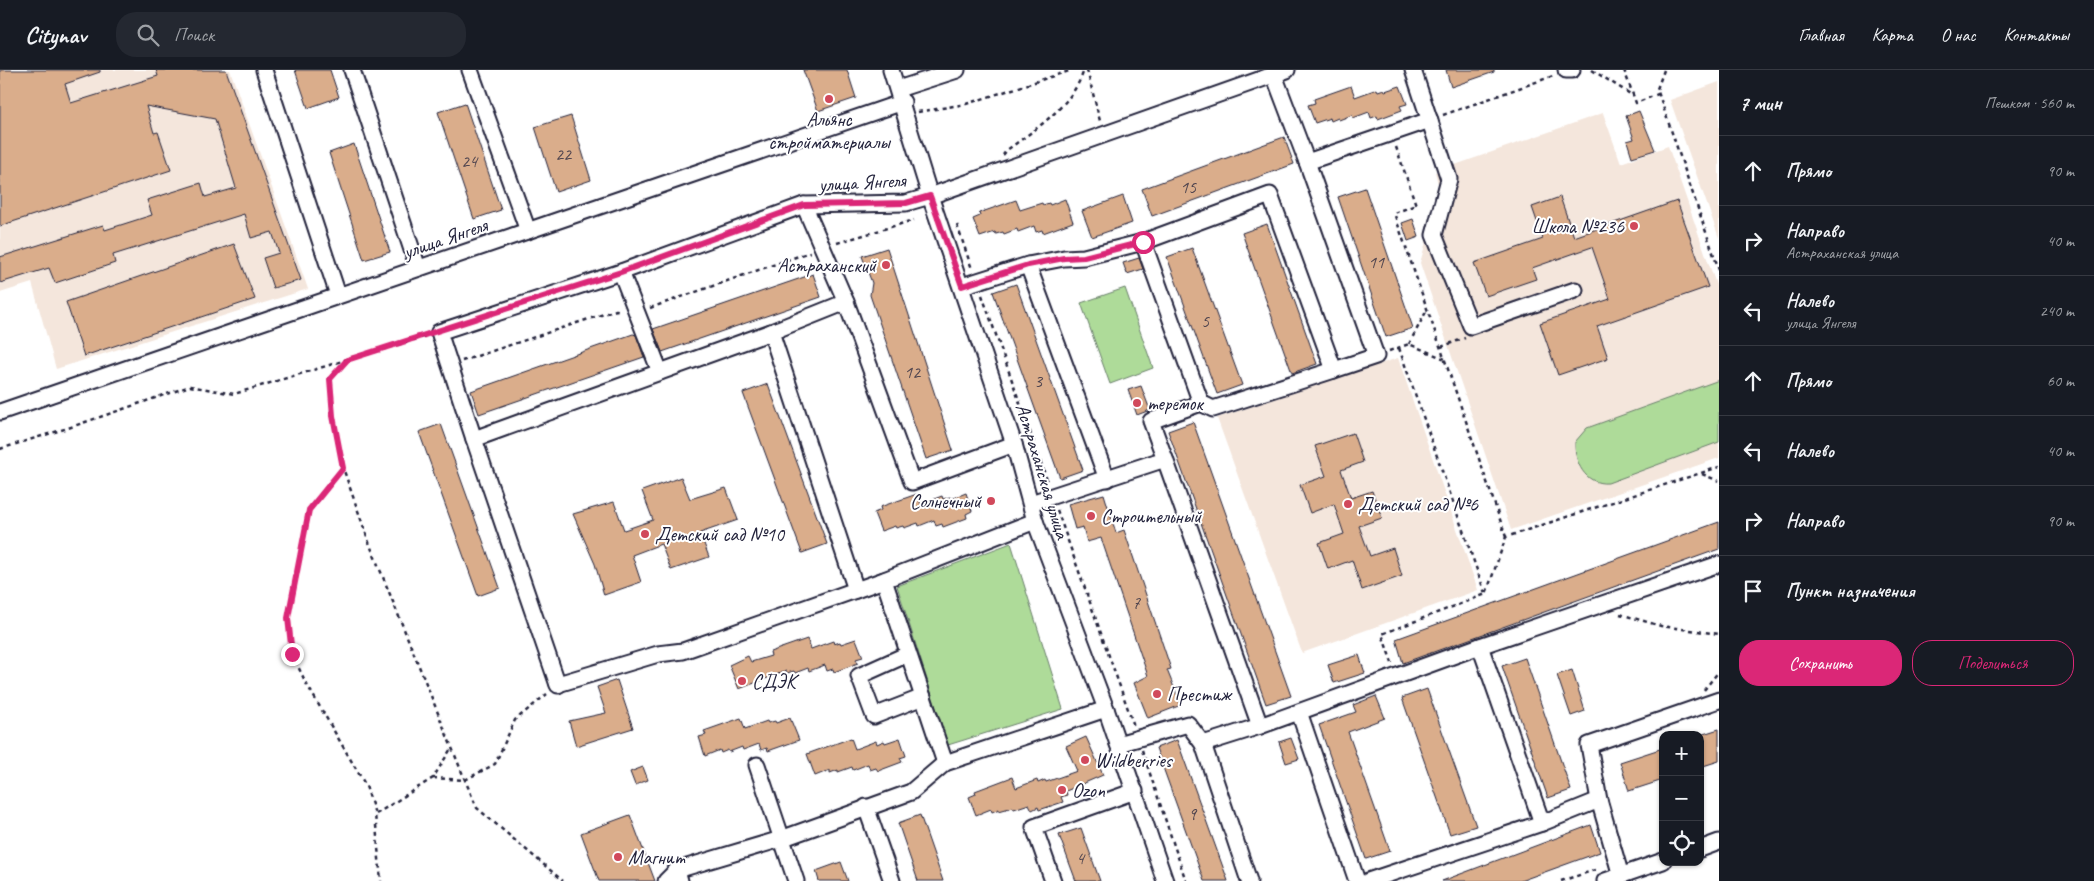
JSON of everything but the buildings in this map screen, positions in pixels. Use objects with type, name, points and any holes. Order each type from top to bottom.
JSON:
[{"type":"street","points":[[264,70],[338,295]]},
{"type":"street","points":[[352,70],[418,268]]},
{"type":"street","points":[[470,70],[528,231]]},
{"type":"street","name":"Астраханская улица","points":[[891,70],[930,196],[1014,444],[1035,521],[1106,709],[1165,881]]},
{"type":"street","name":"улица Янгеля","points":[[0,412],[528,231],[900,96],[957,70]]},
{"type":"street","points":[[1413,70],[1449,179],[1434,234],[1471,326],[1575,290]]},
{"type":"street","points":[[1143,242],[1201,402],[1213,408],[1376,356],[1308,162],[1280,73]]},
{"type":"street","name":"улица Янгеля","points":[[439,332],[621,272],[804,205],[906,203],[930,196],[1280,73]]},
{"type":"street","points":[[1308,162],[1430,120]]},
{"type":"street","points":[[962,286],[1028,265],[1064,258],[1084,257],[1143,242],[1270,195],[1334,370]]},
{"type":"street","points":[[804,205],[846,302],[912,482],[1014,444]]},
{"type":"street","points":[[1028,265],[1107,479]]},
{"type":"street","points":[[621,272],[660,372]]},
{"type":"street","points":[[474,439],[771,332],[846,302]]},
{"type":"street","points":[[439,332],[558,685],[658,654],[683,651],[884,580],[1035,521]]},
{"type":"street","points":[[771,332],[856,590]]},
{"type":"street","points":[[1201,402],[1151,422],[1260,726]]},
{"type":"street","points":[[1031,503],[1165,459]]},
{"type":"street","points":[[1202,744],[1260,726],[1480,646],[1719,564]]},
{"type":"street","points":[[884,580],[945,763]]},
{"type":"street","points":[[1480,646],[1542,823]]},
{"type":"street","points":[[908,654],[859,676],[874,716],[923,697]]},
{"type":"street","points":[[1619,869],[1599,800],[1589,745],[1719,700]]},
{"type":"street","points":[[674,877],[911,792],[945,763],[1106,709]]},
{"type":"street","points":[[1299,712],[1357,881]]},
{"type":"street","points":[[1118,744],[1188,724],[1202,744],[1249,881]]},
{"type":"street","points":[[757,765],[796,881]]},
{"type":"street","points":[[1053,881],[1034,827],[1135,792]]},
{"type":"street","points":[[1368,881],[1542,823],[1599,800]]},
{"type":"street","points":[[866,807],[892,881]]},
{"type":"street","points":[[1704,847],[1719,842]]},
{"type":"street","points":[[1606,881],[1619,869],[1659,862]]},
{"type":"path","points":[[920,121],[917,112],[966,104],[1072,70]]},
{"type":"path","points":[[1085,70],[1104,135]]},
{"type":"path","points":[[990,175],[1007,150],[1050,118],[1079,86],[1085,70]]},
{"type":"path","points":[[1592,70],[1633,96]]},
{"type":"path","points":[[1624,70],[1636,102],[1658,94]]},
{"type":"path","points":[[1664,70],[1657,90],[1658,94],[1719,270]]},
{"type":"path","points":[[1430,120],[1568,71]]},
{"type":"path","points":[[1391,133],[1416,205],[1394,213],[1506,537],[1486,594],[1382,634],[1397,676]]},
{"type":"path","points":[[955,219],[1138,738],[1186,881]]},
{"type":"path","points":[[450,365],[616,310],[637,313],[822,248],[914,220]]},
{"type":"path","points":[[1376,356],[1410,344],[1428,309]]},
{"type":"path","points":[[1441,347],[1471,336],[1471,326]]},
{"type":"path","points":[[0,449],[190,386],[234,394],[439,332]]},
{"type":"path","points":[[1410,344],[1445,359]]},
{"type":"path","points":[[1399,348],[1486,594]]},
{"type":"path","points":[[347,360],[330,379],[333,416],[343,468],[370,545],[465,780],[477,808],[563,881]]},
{"type":"path","points":[[1506,537],[1719,467]]},
{"type":"path","points":[[343,468],[309,510],[288,618],[292,654],[306,683],[366,786],[375,814],[381,881]]},
{"type":"path","points":[[1700,473],[1719,480]]},
{"type":"path","points":[[1594,607],[1662,626],[1719,634]]},
{"type":"path","points":[[433,778],[465,780],[495,764],[515,720],[558,685]]},
{"type":"path","points":[[375,814],[433,778],[452,747]]},
{"type":"path","points":[[1560,881],[1619,869]]},
{"type":"shaded area","points":[[0,70],[230,70],[308,289],[56,369],[32,283],[0,293]]},
{"type":"shaded area","points":[[1719,82],[1719,238],[1670,100]]},
{"type":"shaded area","points":[[1603,113],[1621,163],[1668,146],[1719,293],[1719,458],[1511,530],[1420,263],[1440,192],[1435,172]]},
{"type":"shaded area","name":"Детский сад №6","points":[[1398,358],[1478,590],[1302,653],[1217,418]]},
{"type":"green space","points":[[1125,288],[1153,368],[1110,384],[1081,303]]},
{"type":"green space","points":[[1719,380],[1719,442],[1608,483],[1600,483],[1593,480],[1582,471],[1576,457],[1575,442],[1587,428]]},
{"type":"green space","points":[[1011,543],[1063,709],[948,745],[897,586]]},
{"type":"place","name":"Альянс стройматериалы","points":[[829,99]]},
{"type":"place","name":"Школа №236","points":[[1634,226]]},
{"type":"place","name":"Астраханский","points":[[886,265]]},
{"type":"place","name":"теремок","points":[[1137,403]]},
{"type":"place","name":"Солнечный","points":[[991,501]]},
{"type":"place","name":"Детский сад №6","points":[[1348,504]]},
{"type":"place","name":"Строительный","points":[[1091,516]]},
{"type":"place","name":"Детский сад №10","points":[[645,534]]},
{"type":"place","name":"СДЭК","points":[[742,681]]},
{"type":"place","name":"Престиж","points":[[1157,694]]},
{"type":"place","name":"Wildberries","points":[[1085,760]]},
{"type":"place","name":"Ozon","points":[[1062,790]]},
{"type":"place","name":"Магнит","points":[[618,857]]},
{"type":"route","points":[[292,654],[288,618],[309,510],[343,468],[333,416],[330,379],[347,360],[621,272],[804,205],[906,203],[930,196],[962,286],[1028,265],[1064,258],[1084,257],[1143,242]]}]
